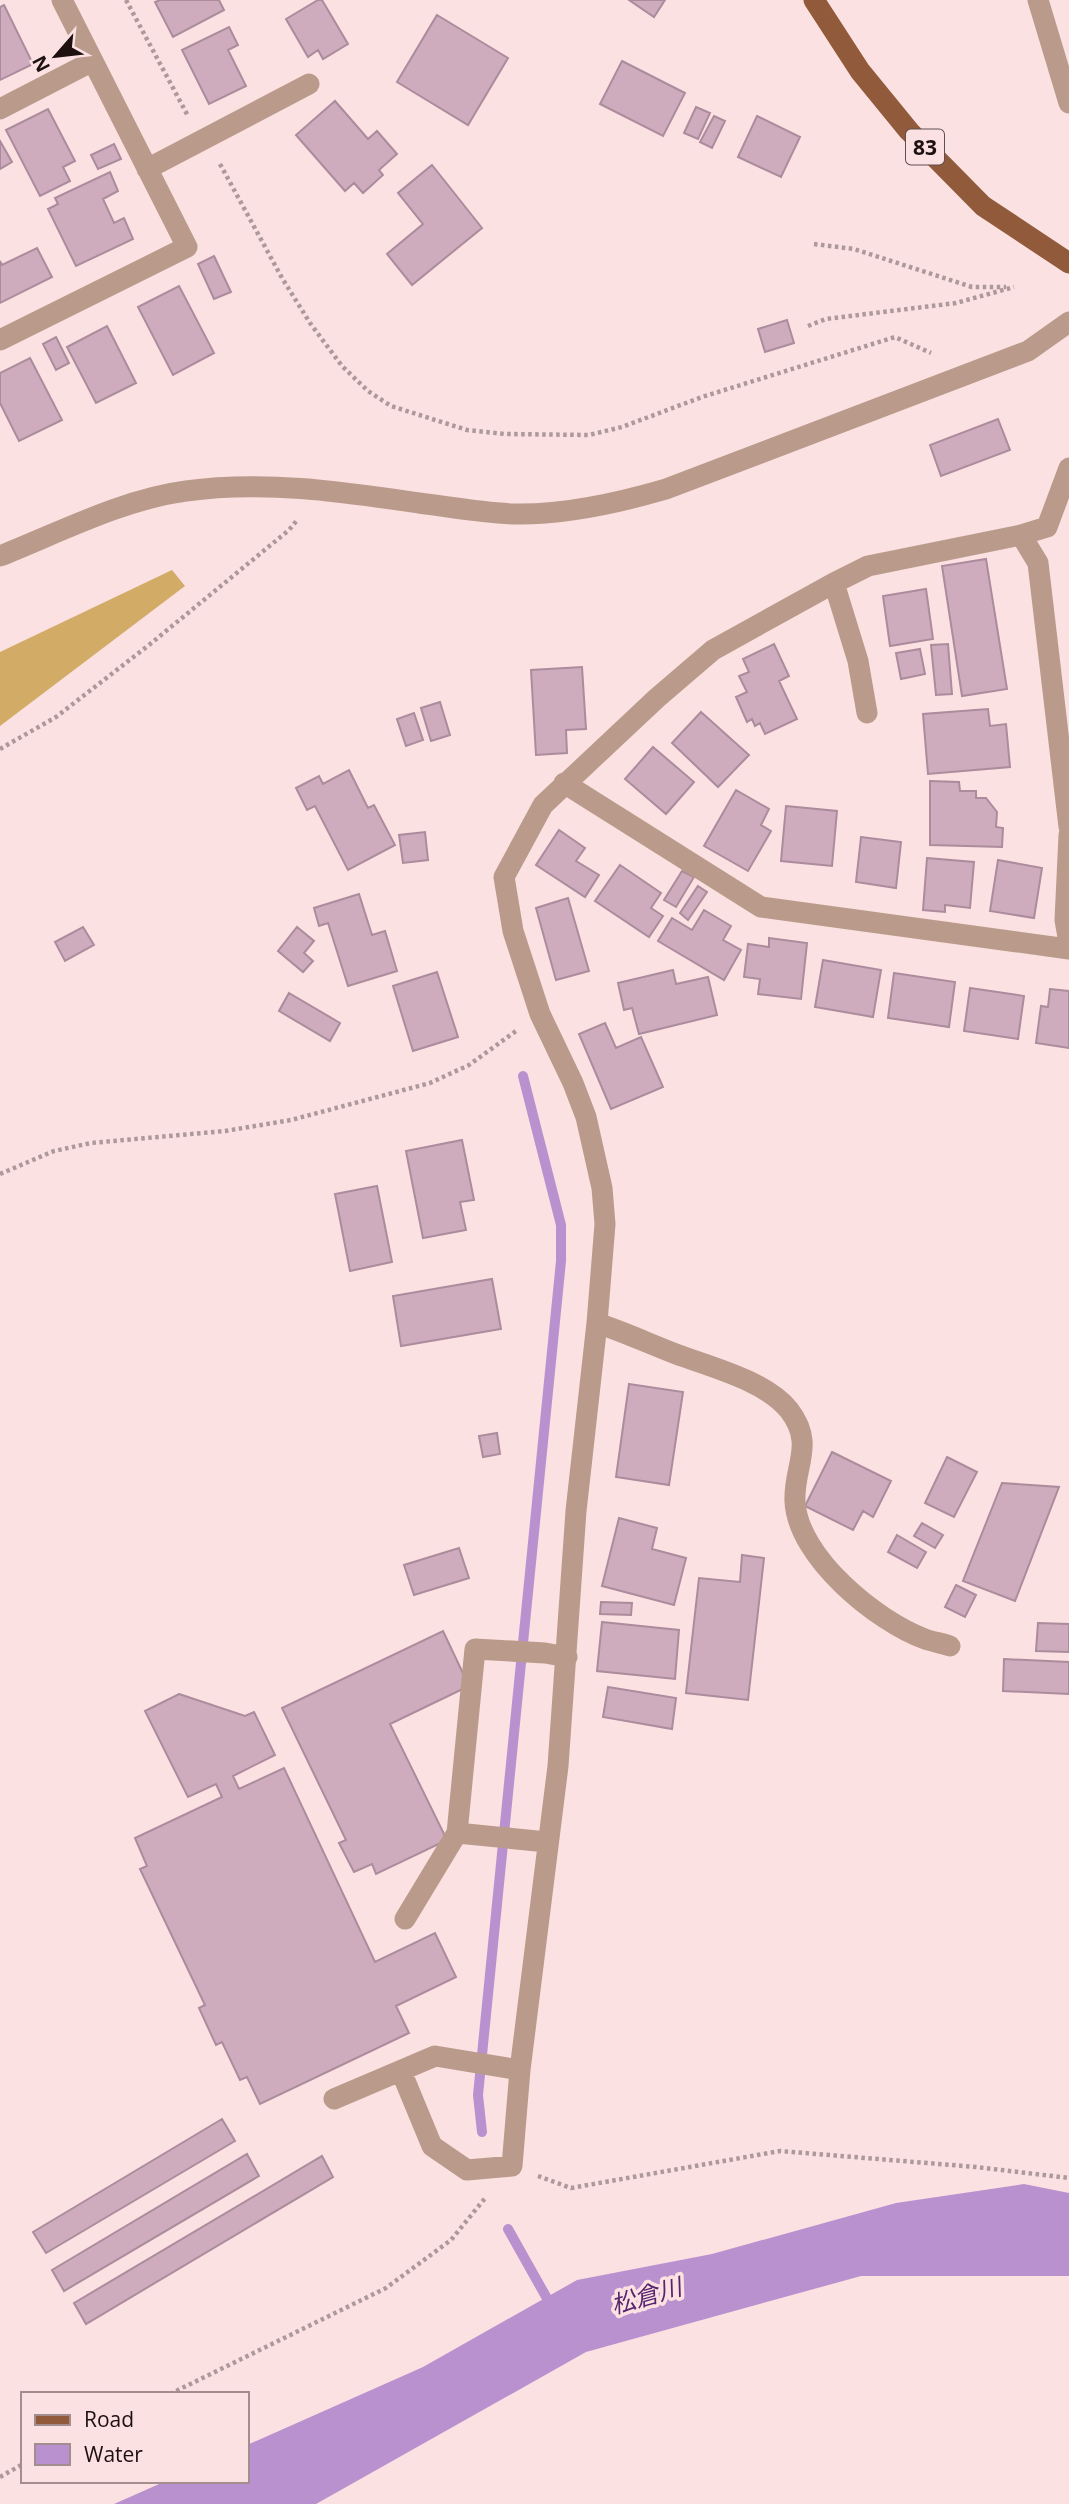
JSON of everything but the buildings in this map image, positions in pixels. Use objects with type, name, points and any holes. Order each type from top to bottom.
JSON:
[{"type":"main road","name":"83","points":[[814,0],[860,71],[909,131],[983,206],[1069,263]]},
{"type":"street","points":[[0,340],[187,247],[62,0]]},
{"type":"street","points":[[1038,0],[1069,103]]},
{"type":"street","points":[[0,109],[93,61]]},
{"type":"street","points":[[147,169],[309,84]]},
{"type":"street","points":[[0,556],[132,504],[185,491],[242,487],[313,490],[517,514],[596,506],[633,499],[1028,351],[1069,322]]},
{"type":"street","points":[[401,2071],[432,2146],[467,2170],[512,2166],[537,1841],[558,1766],[576,1511],[605,1224],[602,1188],[586,1117],[540,1014],[513,930],[504,877],[543,805],[657,698],[713,650],[868,566],[1021,535],[1047,527],[1069,468]]},
{"type":"street","points":[[1021,535],[1038,563],[1069,827]]},
{"type":"street","points":[[834,583],[858,661],[867,713]]},
{"type":"street","points":[[564,783],[761,907],[1069,949]]},
{"type":"street","points":[[1069,835],[1065,920],[1069,943]]},
{"type":"street","points":[[597,1323],[704,1364],[777,1396],[801,1431],[802,1461],[796,1481],[795,1499],[796,1518],[802,1534],[833,1576],[876,1611],[924,1639],[950,1646]]},
{"type":"street","points":[[405,1919],[457,1833],[475,1649],[567,1657]]},
{"type":"street","points":[[457,1833],[537,1841]]},
{"type":"street","points":[[334,2099],[435,2056],[520,2070]]},
{"type":"path","points":[[127,0],[282,278],[310,323],[342,366],[368,391],[391,407],[467,430],[589,435],[622,427],[702,397],[895,337],[930,353]]},
{"type":"path","points":[[808,326],[827,319],[956,303],[1014,287],[972,287],[854,249],[814,244]]},
{"type":"path","points":[[0,749],[55,717],[149,645],[289,530],[313,490]]},
{"type":"path","points":[[0,1174],[20,1164],[91,1143],[225,1131],[291,1120],[430,1083],[469,1065],[540,1014]]},
{"type":"path","points":[[174,2392],[386,2288],[450,2239],[512,2166],[572,2188],[780,2151],[1069,2178]]},
{"type":"path","points":[[0,2477],[21,2465]]},
{"type":"shaded area","points":[[172,570],[185,586],[0,726],[0,652]]},
{"type":"water","name":"松倉川","points":[[1024,2184],[1069,2193],[1069,2276],[861,2276],[586,2352],[316,2504],[114,2504],[161,2483],[248,2483],[248,2445],[423,2367],[577,2280],[712,2254],[896,2203]]},
{"type":"waterway","points":[[482,2132],[478,2095],[561,1261],[561,1225],[523,1076]]},
{"type":"waterway","points":[[508,2229],[553,2309]]}]
